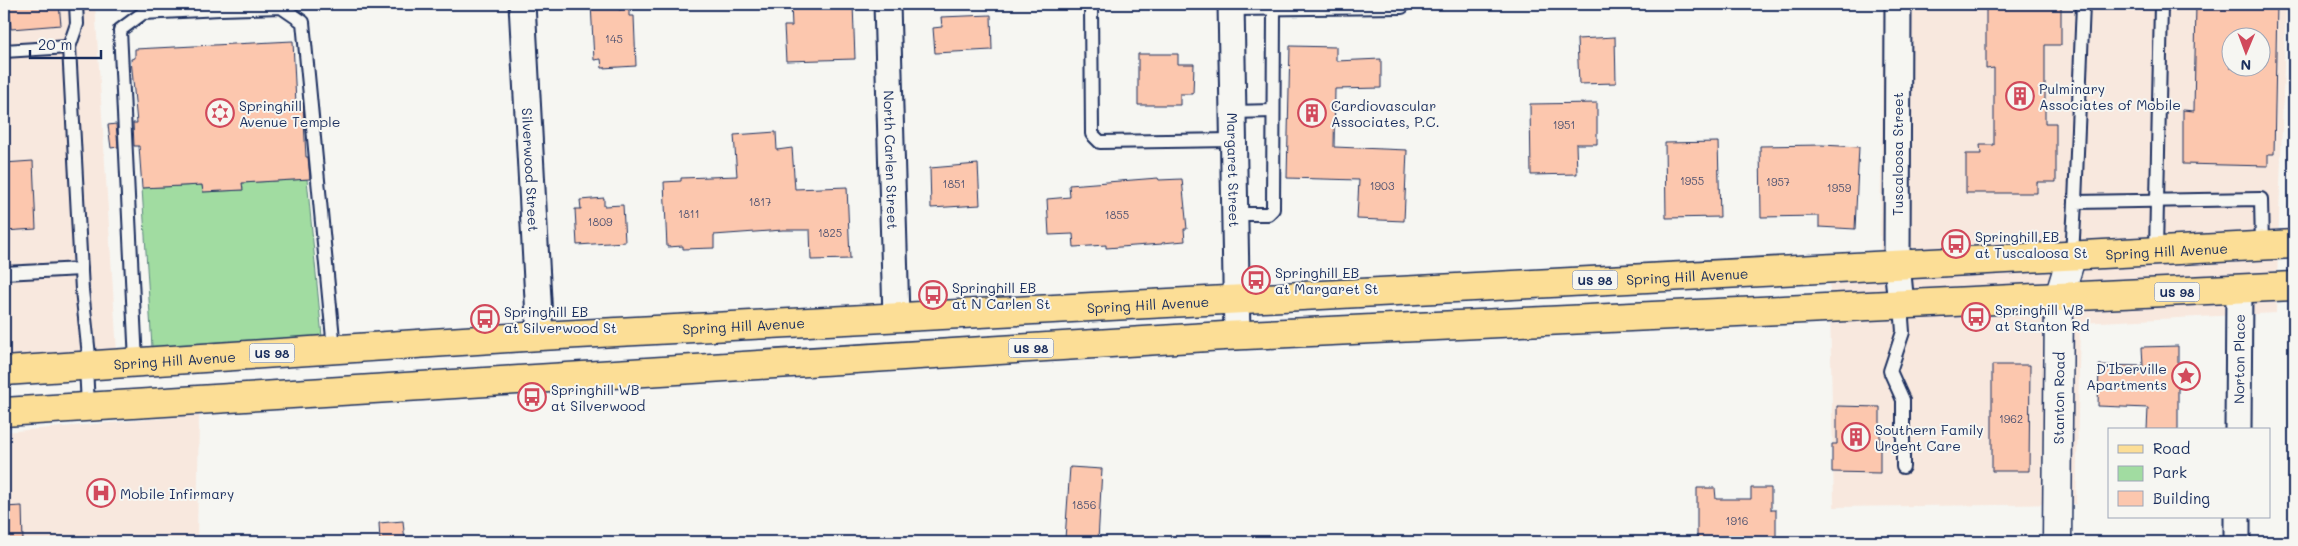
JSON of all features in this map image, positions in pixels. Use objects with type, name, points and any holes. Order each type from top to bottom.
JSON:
[{"type":"main road","name":"Spring Hill Avenue","points":[[4,372],[540,336],[2294,244]]},
{"type":"main road","name":"US 98","points":[[4,412],[1237,336],[2294,286]]},
{"type":"street","name":"Silverwood Street","points":[[522,4],[540,336]]},
{"type":"street","name":"North Carlen Street","points":[[887,4],[896,317]]},
{"type":"street","name":"Tuscaloosa Street","points":[[1898,4],[1897,264],[1901,305]]},
{"type":"street","name":"Margaret Street","points":[[1231,6],[1237,336]]},
{"type":"street","name":"Stanton Road","points":[[2057,542],[2059,297],[2072,255]]},
{"type":"street","name":"Norton Place","points":[[2238,428],[2239,289]]},
{"type":"street","points":[[2237,518],[2237,542]]},
{"type":"lane","points":[[76,4],[77,24],[69,47],[88,366],[88,406]]},
{"type":"lane","points":[[1091,4],[1092,134],[1100,142],[1233,140]]},
{"type":"lane","points":[[2072,255],[2083,4]]},
{"type":"lane","points":[[2156,251],[2161,4]]},
{"type":"lane","points":[[1231,6],[1274,9],[1402,7]]},
{"type":"lane","points":[[136,362],[120,30],[143,13],[281,7],[302,22],[334,350]]},
{"type":"lane","points":[[1234,214],[1268,214],[1273,209],[1274,9]]},
{"type":"lane","points":[[4,51],[69,47]]},
{"type":"lane","points":[[1232,112],[1273,111]]},
{"type":"lane","points":[[2074,202],[2261,199],[2262,246]]},
{"type":"lane","points":[[4,273],[81,269]]},
{"type":"lane","points":[[1901,305],[1903,332],[1890,372],[1903,400],[1903,467]]},
{"type":"shaded area","points":[[4,4],[95,4],[117,353],[4,362]]},
{"type":"shaded area","points":[[1883,4],[2286,4],[2276,313],[2080,323],[2076,504],[1834,507],[1829,257],[1880,254]]},
{"type":"shaded area","name":"Mobile Infirmary","points":[[199,415],[197,542],[4,542],[4,432]]},
{"type":"green space","points":[[307,179],[322,337],[152,347],[142,188],[202,185],[203,192],[242,190],[242,183]]},
{"type":"building","points":[[9,4],[59,4],[61,25],[11,29]]},
{"type":"building","points":[[591,4],[619,4],[619,10],[629,7],[629,16],[634,16],[636,66],[602,68],[601,59],[594,60]]},
{"type":"building","points":[[791,4],[853,4],[855,59],[786,61],[784,26],[792,26]]},
{"type":"building","name":"Pulminary Associates of Mobile","points":[[1986,4],[2061,4],[2061,45],[2045,45],[2045,123],[2056,123],[2056,182],[2037,182],[2037,193],[1966,193],[1966,154],[1981,154],[1980,145],[1994,145],[1994,68],[1986,69]]},
{"type":"building","points":[[2196,4],[2277,4],[2274,154],[2268,154],[2268,166],[2183,164],[2183,110],[2194,111]]},
{"type":"building","points":[[991,15],[992,50],[935,53],[933,28],[942,27],[941,17]]},
{"type":"building","points":[[1615,37],[1616,83],[1579,84],[1577,39]]},
{"type":"building","name":"Springhill Avenue Temple","points":[[293,41],[296,104],[303,103],[306,157],[308,157],[310,179],[242,183],[243,190],[203,192],[202,185],[142,188],[139,146],[134,146],[133,123],[137,123],[131,59],[135,58],[135,49]]},
{"type":"building","points":[[1290,46],[1336,47],[1336,61],[1381,59],[1381,88],[1335,89],[1334,147],[1407,150],[1404,221],[1357,219],[1359,180],[1287,178]]},
{"type":"building","points":[[1138,54],[1178,54],[1178,64],[1194,64],[1193,94],[1180,94],[1180,105],[1138,105]]},
{"type":"building","points":[[1597,103],[1597,144],[1576,144],[1577,174],[1531,175],[1530,104]]},
{"type":"building","points":[[116,124],[118,147],[111,148],[108,125]]},
{"type":"building","points":[[776,132],[777,150],[792,148],[795,189],[847,187],[850,259],[811,260],[810,230],[714,235],[714,248],[683,249],[683,246],[667,247],[664,182],[681,181],[681,178],[737,176],[734,135]]},
{"type":"building","points":[[1718,142],[1720,217],[1666,218],[1665,143]]},
{"type":"building","points":[[1822,145],[1859,147],[1855,229],[1819,227],[1819,216],[1761,217],[1760,146]]},
{"type":"building","points":[[33,161],[36,229],[4,231],[4,163]]},
{"type":"building","points":[[978,164],[980,205],[931,208],[930,168]]},
{"type":"building","points":[[1158,178],[1159,180],[1182,179],[1187,229],[1184,229],[1185,241],[1106,248],[1106,245],[1074,247],[1073,234],[1049,235],[1047,199],[1070,197],[1069,185]]},
{"type":"building","points":[[604,198],[604,206],[623,205],[625,242],[577,245],[575,209],[581,209],[580,200]]},
{"type":"building","points":[[2178,346],[2178,365],[2186,365],[2186,388],[2178,388],[2178,428],[2147,428],[2148,408],[2098,406],[2099,365],[2143,366],[2142,347]]},
{"type":"building","points":[[1992,365],[2030,365],[2029,471],[1992,471]]},
{"type":"building","name":"Southern Family Urgent Care","points":[[1837,406],[1880,407],[1880,473],[1832,472],[1832,444],[1837,444]]},
{"type":"building","points":[[1070,467],[1102,469],[1098,541],[1065,539]]},
{"type":"building","points":[[1697,488],[1715,488],[1716,499],[1751,499],[1751,488],[1771,488],[1771,510],[1776,510],[1776,542],[1697,542]]},
{"type":"building","points":[[22,506],[23,542],[4,542],[4,507]]},
{"type":"building","points":[[403,521],[405,542],[380,542],[379,523]]},
{"type":"place","name":"Pulminary Associates of Mobile","points":[[2020,96]]},
{"type":"place","name":"Springhill Avenue Temple","points":[[220,113]]},
{"type":"place","name":"Cardiovascular Associates, P.C.","points":[[1312,113]]},
{"type":"place","name":"Springhill EB at Tuscaloosa St","points":[[1956,244]]},
{"type":"place","name":"Springhill EB at Margaret St","points":[[1256,280]]},
{"type":"place","name":"Springhill EB at N Carlen St","points":[[933,295]]},
{"type":"place","name":"Springhill WB at Stanton Rd","points":[[1976,317]]},
{"type":"place","name":"Springhill EB at Silverwood St","points":[[485,319]]},
{"type":"place","name":"D'Iberville Apartments","points":[[2186,376]]},
{"type":"place","name":"Springhill WB at Silverwood","points":[[532,397]]},
{"type":"place","name":"Southern Family Urgent Care","points":[[1856,437]]},
{"type":"place","name":"Mobile Infirmary","points":[[101,493]]}]
